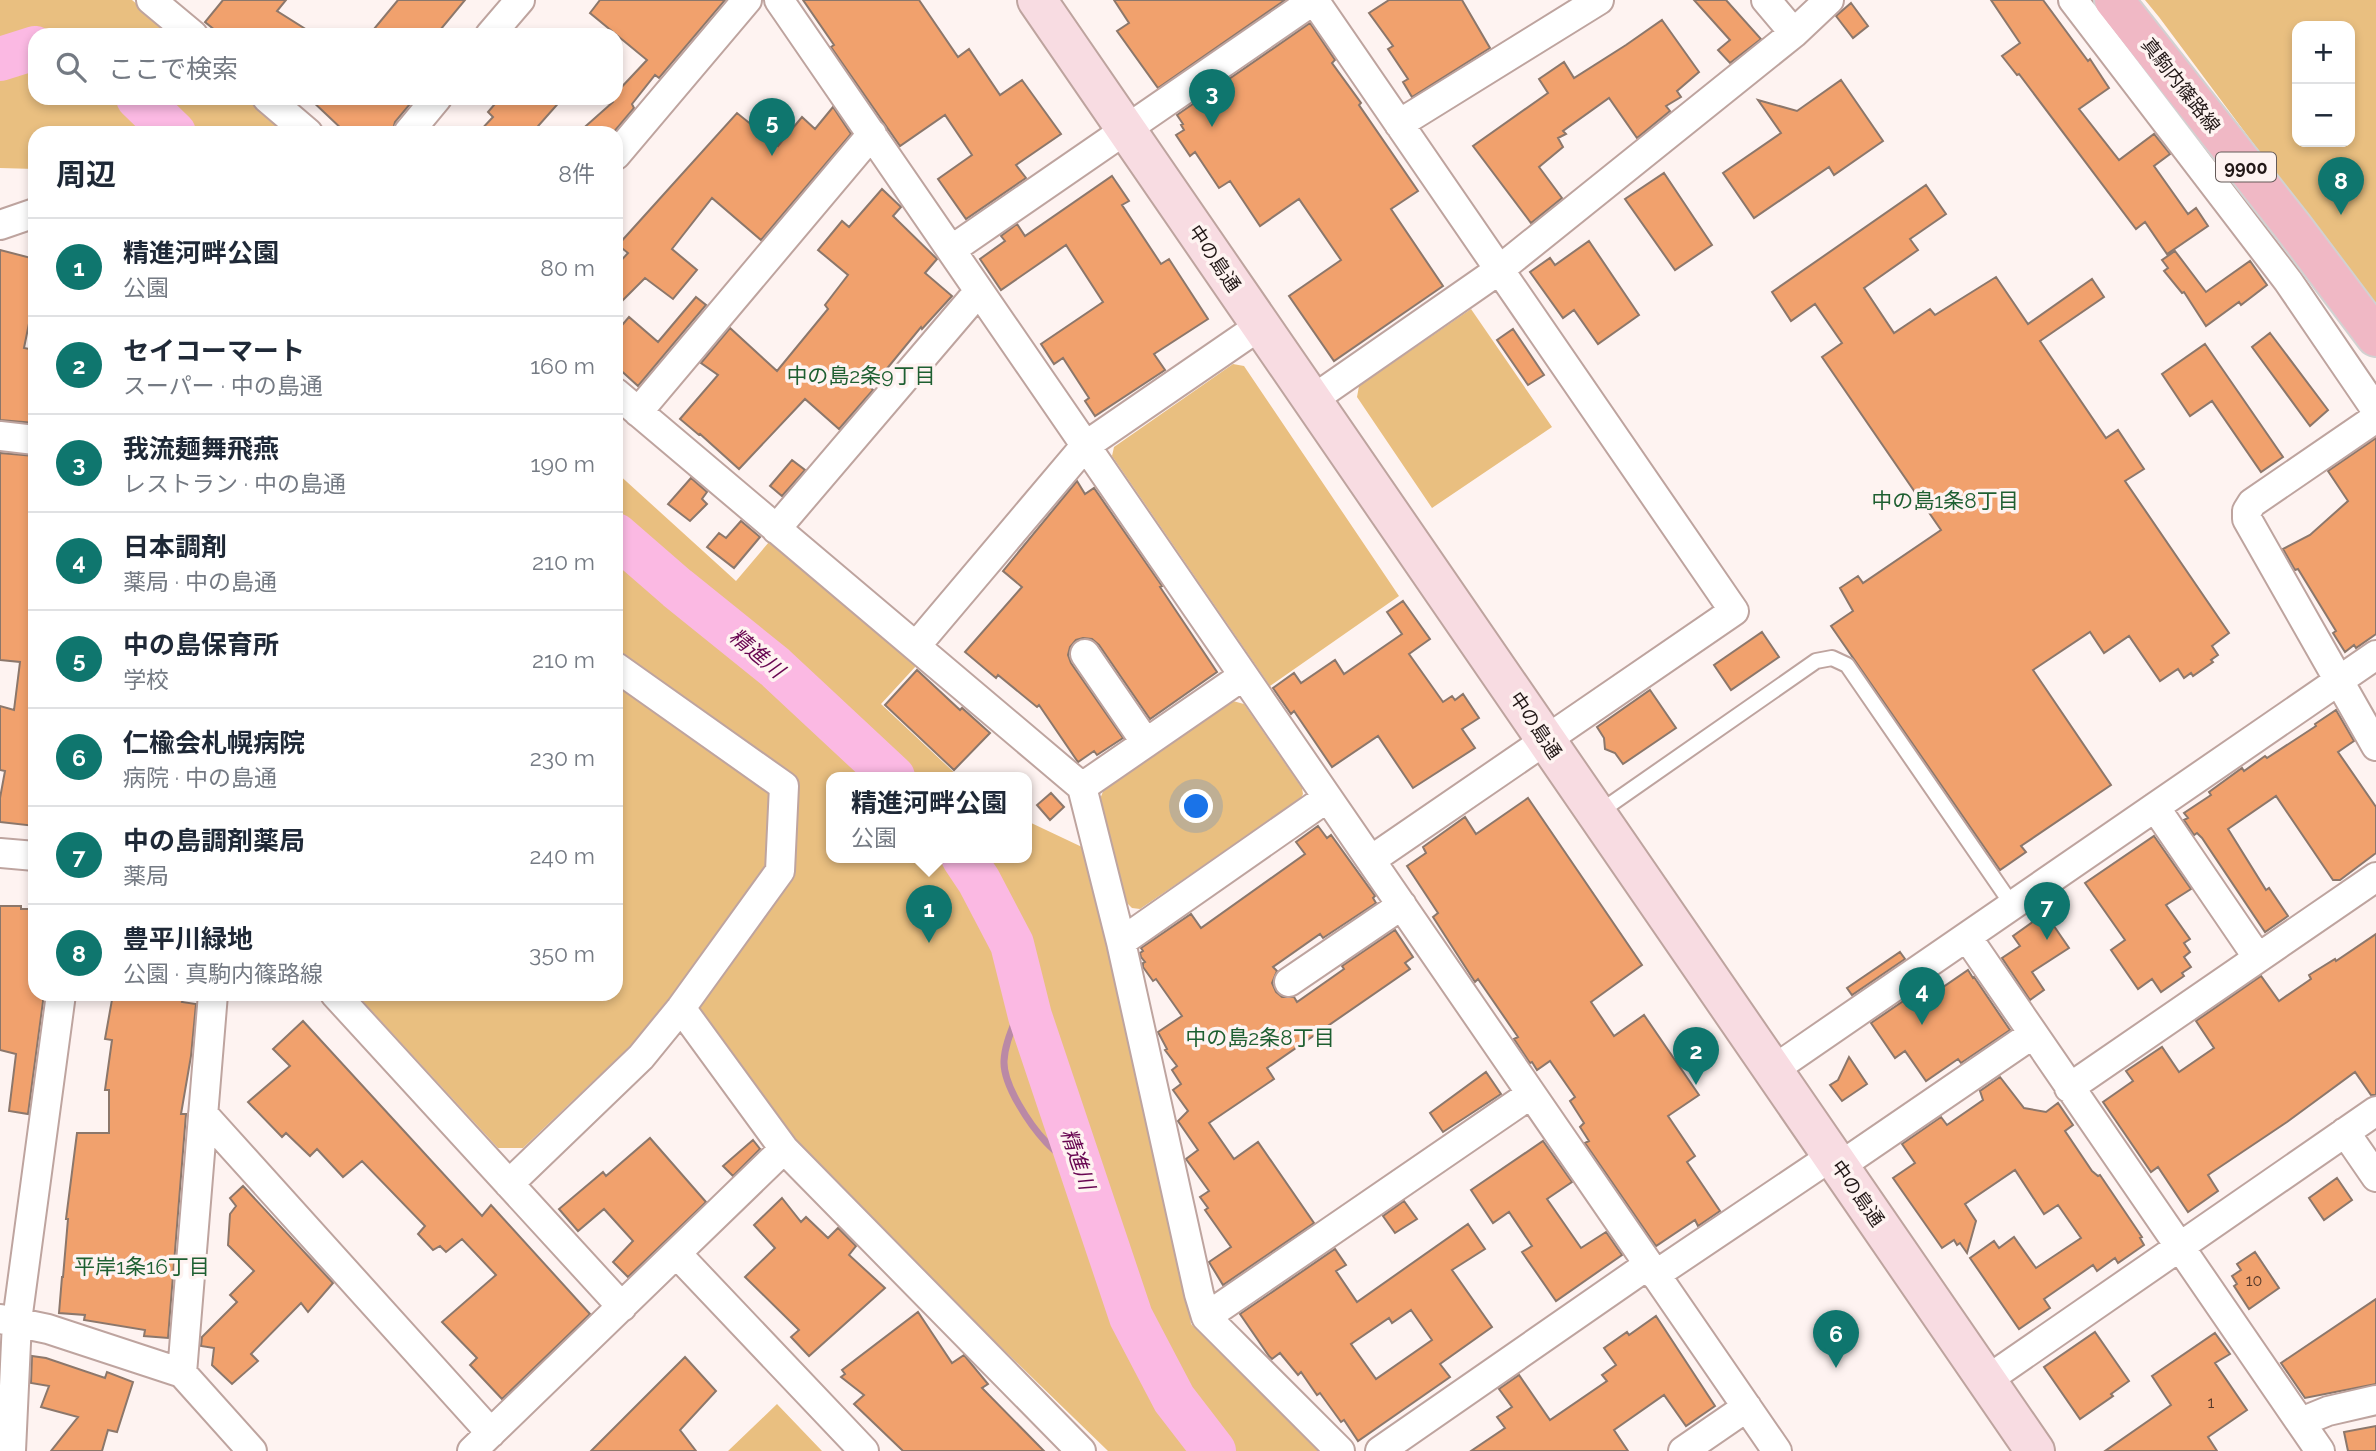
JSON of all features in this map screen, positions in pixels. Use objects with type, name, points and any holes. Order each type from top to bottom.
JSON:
[{"type":"main road","name":"真駒内篠路線","points":[[2114,0],[2301,237],[2376,337]]},
{"type":"street","points":[[151,0],[185,28]]},
{"type":"street","points":[[496,28],[520,0]]},
{"type":"street","points":[[623,147],[747,0]]},
{"type":"street","points":[[779,0],[1777,1451]]},
{"type":"street","name":"中の島通","points":[[1037,0],[2035,1451]]},
{"type":"street","points":[[951,250],[1314,0],[1500,270],[1734,611],[1371,860]]},
{"type":"street","points":[[1399,124],[1600,0]]},
{"type":"street","points":[[1766,0],[1794,33]]},
{"type":"street","points":[[1312,400],[1500,270],[1794,33],[1829,0]]},
{"type":"street","points":[[2073,0],[2288,281],[2376,410]]},
{"type":"street","points":[[275,105],[300,126]]},
{"type":"street","points":[[414,126],[432,105]]},
{"type":"street","points":[[638,412],[872,134]]},
{"type":"street","points":[[0,225],[28,215]]},
{"type":"street","points":[[776,529],[979,291]]},
{"type":"street","points":[[916,646],[1085,446],[1261,325]]},
{"type":"street","points":[[623,399],[1082,787],[1121,942],[1206,1317],[1340,1451]]},
{"type":"street","points":[[2376,418],[2252,503],[2247,511],[2247,519],[2376,746]]},
{"type":"street","points":[[0,436],[28,439]]},
{"type":"street","points":[[1085,654],[1146,743]]},
{"type":"street","points":[[1773,1070],[2376,655]]},
{"type":"street","points":[[509,1184],[641,1057],[681,1008],[780,871],[784,786],[623,672]]},
{"type":"street","points":[[1082,787],[1243,676]]},
{"type":"street","points":[[1121,942],[1327,798]]},
{"type":"street","points":[[2155,807],[2258,958]]},
{"type":"street","points":[[0,853],[28,855]]},
{"type":"street","points":[[2069,1088],[2376,877]]},
{"type":"street","points":[[1289,982],[1402,905]]},
{"type":"street","points":[[1967,937],[2320,1451]]},
{"type":"street","points":[[11,1451],[8,1320],[60,1001]]},
{"type":"street","points":[[182,1373],[212,1001]]},
{"type":"street","points":[[341,1001],[622,1307]]},
{"type":"street","points":[[681,1008],[784,1149],[1082,1451]]},
{"type":"street","points":[[1380,1451],[1652,1270],[1836,1161],[2033,1034]]},
{"type":"street","points":[[1206,1317],[1531,1094]]},
{"type":"street","points":[[1987,1380],[2376,1111]]},
{"type":"street","points":[[203,1114],[482,1442],[784,1149]]},
{"type":"street","points":[[2345,1132],[2376,1177]]},
{"type":"street","points":[[677,1254],[864,1451]]},
{"type":"street","points":[[8,1320],[48,1329],[182,1373],[252,1451]]},
{"type":"street","points":[[2301,1422],[2328,1411],[2376,1400]]},
{"type":"street","points":[[1683,1451],[1747,1407]]},
{"type":"lane","points":[[1597,813],[1816,661],[1832,658],[1847,665],[2013,906]]},
{"type":"shaded area","points":[[0,0],[132,0],[166,28],[28,28],[28,105],[257,105],[283,126],[28,126],[28,169],[0,168]]},
{"type":"shaded area","points":[[2145,0],[2376,0],[2376,308],[2159,17]]},
{"type":"shaded area","points":[[1471,309],[1552,427],[1432,508],[1357,397],[1359,386]]},
{"type":"shaded area","points":[[1233,364],[1244,366],[1399,596],[1270,686],[1112,456],[1114,447]]},
{"type":"shaded area","points":[[623,478],[736,581],[769,542],[916,666],[881,704],[954,772],[826,772],[826,863],[1032,863],[1032,823],[1082,847],[1132,1014],[1175,1213],[1191,1324],[1318,1451],[1108,1451],[807,1159],[698,1010],[795,876],[797,782],[623,657]]},
{"type":"shaded area","points":[[623,687],[775,795],[766,864],[646,1031],[523,1148],[498,1148],[362,1001],[623,1001]]},
{"type":"shaded area","points":[[1233,701],[1244,704],[1302,788],[1303,794],[1300,800],[1140,909],[1132,908],[1126,902],[1100,799],[1104,789]]},
{"type":"shaded area","points":[[777,1404],[822,1451],[728,1451]]},
{"type":"building","points":[[223,0],[286,0],[277,11],[304,28],[212,28],[205,22]]},
{"type":"building","points":[[398,0],[465,0],[442,28],[375,28]]},
{"type":"building","points":[[600,0],[725,0],[659,78],[655,75],[619,126],[586,126],[610,105],[623,105],[623,86],[647,60],[623,40],[623,28],[608,28],[590,13]]},
{"type":"building","points":[[803,0],[919,0],[958,57],[969,49],[1000,95],[1022,80],[1061,134],[1016,165],[1026,178],[966,219],[938,179],[972,155],[945,115],[900,146],[831,47],[834,45]]},
{"type":"building","points":[[1114,0],[1285,0],[1158,88],[1117,31],[1129,23]]},
{"type":"building","points":[[1389,0],[1462,0],[1490,48],[1412,97],[1403,82],[1408,79],[1388,49],[1393,46],[1369,13]]},
{"type":"building","points":[[1694,0],[1726,0],[1761,39],[1730,63],[1718,50],[1730,40]]},
{"type":"building","points":[[1991,0],[2043,0],[2088,61],[2090,59],[2109,88],[2079,109],[2119,160],[2154,134],[2170,154],[2154,166],[2188,214],[2196,208],[2208,226],[2167,254],[2145,222],[2136,229],[2019,74],[2017,75],[2002,56],[2020,43]]},
{"type":"building","points":[[1851,3],[1868,26],[1853,38],[1836,16]]},
{"type":"building","points":[[1662,20],[1699,72],[1677,91],[1681,97],[1666,106],[1670,111],[1637,138],[1609,98],[1563,131],[1566,134],[1558,138],[1563,147],[1539,167],[1562,198],[1531,223],[1473,146],[1548,93],[1539,79],[1564,62],[1574,78]]},
{"type":"building","points":[[1310,23],[1335,60],[1332,63],[1361,103],[1359,105],[1418,191],[1391,209],[1443,286],[1334,361],[1289,296],[1341,260],[1299,199],[1260,226],[1230,181],[1219,188],[1195,152],[1190,156],[1176,135],[1184,130],[1177,115]]},
{"type":"building","points":[[1841,80],[1883,141],[1834,175],[1829,167],[1754,218],[1723,173],[1781,133],[1758,100],[1797,111]]},
{"type":"building","points":[[316,105],[409,105],[394,126],[339,126]]},
{"type":"building","points":[[494,105],[557,105],[538,126],[485,126],[493,117],[488,112]]},
{"type":"building","points":[[833,107],[851,134],[761,240],[712,198],[672,249],[697,270],[673,299],[645,278],[623,300],[623,258],[628,253],[623,249],[623,239],[737,113],[778,146],[802,117],[815,129]]},
{"type":"building","points":[[1664,173],[1712,245],[1675,270],[1625,199]]},
{"type":"building","points":[[1112,176],[1129,201],[1122,205],[1161,264],[1169,259],[1208,319],[1154,354],[1165,370],[1095,416],[1085,401],[1089,398],[1063,358],[1054,364],[1041,344],[1103,302],[1066,245],[1001,290],[980,259],[1005,241],[1001,236],[1017,224],[1025,236]]},
{"type":"building","points":[[1926,185],[1946,214],[1910,239],[1918,250],[1864,288],[1894,333],[1930,309],[1935,315],[1996,277],[2028,324],[2092,279],[2104,297],[2040,341],[2106,438],[2118,430],[2144,469],[2125,481],[2229,633],[2212,646],[2218,655],[2211,660],[2213,662],[2193,676],[2191,673],[2184,678],[2178,669],[2160,681],[2129,636],[2104,653],[2090,632],[2033,670],[2111,785],[2021,846],[2026,852],[2000,870],[1831,626],[1853,611],[1840,588],[1858,576],[1863,583],[1941,530],[1822,357],[1842,343],[1815,304],[1791,321],[1772,292]]},
{"type":"building","points":[[882,189],[901,207],[893,216],[937,259],[925,273],[952,296],[922,329],[921,327],[839,429],[805,399],[739,469],[680,419],[718,375],[701,363],[730,328],[777,371],[828,309],[825,305],[848,275],[818,250],[842,221],[849,227]]},
{"type":"building","points":[[1589,241],[1639,315],[1598,344],[1574,310],[1563,318],[1530,272],[1550,258],[1555,265]]},
{"type":"building","points":[[0,250],[28,257],[28,328],[24,348],[28,349],[28,422],[0,420]]},
{"type":"building","points":[[2175,251],[2206,292],[2250,261],[2267,285],[2206,326],[2184,292],[2182,293],[2164,271],[2168,268],[2162,260]]},
{"type":"building","points":[[696,297],[706,305],[638,386],[623,372],[623,324],[629,317],[658,342]]},
{"type":"building","points":[[1513,329],[1544,375],[1528,385],[1497,340]]},
{"type":"building","points":[[2270,333],[2328,410],[2310,426],[2252,347]]},
{"type":"building","points":[[2205,344],[2283,457],[2261,472],[2212,401],[2190,416],[2162,374]]},
{"type":"building","points":[[2376,438],[2376,634],[2345,652],[2333,633],[2336,631],[2283,549],[2310,535],[2348,501],[2328,471]]},
{"type":"building","points":[[0,453],[28,455],[28,825],[0,822],[0,798],[5,771],[0,770],[0,706],[14,710],[20,662],[0,660]]},
{"type":"building","points":[[792,460],[805,470],[782,496],[770,486]]},
{"type":"building","points":[[691,478],[707,492],[702,499],[707,504],[690,521],[668,504]]},
{"type":"building","points":[[1077,481],[1085,494],[1094,488],[1217,672],[1150,719],[1099,645],[1092,639],[1076,640],[1068,655],[1071,663],[1123,738],[1097,755],[1094,751],[1078,762],[1039,705],[1037,707],[998,675],[996,678],[965,652],[1022,587],[1003,571]]},
{"type":"building","points":[[741,521],[760,537],[734,568],[707,547],[719,533],[726,538]]},
{"type":"building","points":[[1403,601],[1430,639],[1409,654],[1443,702],[1452,696],[1455,700],[1463,694],[1479,718],[1462,729],[1475,748],[1413,788],[1378,736],[1332,767],[1294,711],[1291,714],[1273,688],[1294,673],[1301,683],[1335,660],[1344,674],[1402,634],[1387,612]]},
{"type":"building","points":[[1762,632],[1779,657],[1731,690],[1714,665]]},
{"type":"building","points":[[917,670],[960,710],[962,708],[990,733],[954,770],[885,705]]},
{"type":"building","points":[[1650,690],[1676,728],[1623,764],[1615,753],[1605,749],[1604,738],[1597,727]]},
{"type":"building","points":[[2336,710],[2354,741],[2338,752],[2376,807],[2376,853],[2340,880],[2333,880],[2276,796],[2228,829],[2266,890],[2269,888],[2288,916],[2265,932],[2202,838],[2197,833],[2194,835],[2184,820],[2188,818],[2184,813],[2211,795],[2209,792],[2242,768],[2244,771],[2265,756],[2267,758]]},
{"type":"building","points":[[1051,793],[1064,807],[1050,820],[1037,805]]},
{"type":"building","points":[[1528,798],[1642,965],[1591,1002],[1614,1036],[1644,1015],[1699,1095],[1668,1116],[1695,1156],[1687,1162],[1720,1211],[1698,1226],[1695,1220],[1656,1246],[1585,1143],[1589,1141],[1580,1127],[1584,1123],[1570,1101],[1575,1097],[1550,1061],[1537,1070],[1532,1062],[1530,1063],[1514,1039],[1518,1037],[1478,979],[1475,982],[1433,917],[1438,913],[1407,866],[1426,853],[1423,847],[1465,817],[1476,834]]},
{"type":"building","points":[[1318,826],[1327,838],[1331,835],[1375,896],[1373,898],[1376,903],[1323,938],[1320,934],[1273,967],[1277,971],[1272,983],[1276,992],[1282,997],[1294,997],[1297,1002],[1344,969],[1342,966],[1395,930],[1413,957],[1405,963],[1410,969],[1267,1068],[1274,1079],[1209,1123],[1234,1159],[1258,1142],[1314,1223],[1223,1285],[1209,1262],[1231,1247],[1205,1210],[1208,1208],[1200,1197],[1209,1191],[1186,1159],[1198,1150],[1178,1121],[1188,1111],[1173,1090],[1181,1084],[1172,1070],[1177,1066],[1165,1050],[1167,1049],[1158,1032],[1182,1016],[1156,979],[1153,981],[1143,967],[1145,962],[1141,957],[1141,948],[1191,914],[1201,928],[1305,854],[1296,842]]},
{"type":"building","points":[[2154,836],[2191,889],[2166,905],[2190,939],[2184,943],[2190,952],[2184,957],[2191,967],[2182,973],[2184,976],[2161,992],[2152,979],[2138,989],[2111,950],[2125,940],[2085,883]]},
{"type":"building","points":[[0,906],[21,906],[21,909],[28,909],[28,1001],[43,1001],[28,1114],[9,1111],[16,1054],[0,1050]]},
{"type":"building","points":[[2045,913],[2069,948],[2032,972],[2044,990],[2030,1000],[2002,958],[2020,946],[2013,936]]},
{"type":"building","points":[[2376,934],[2376,1095],[2371,1095],[2355,1072],[2208,1175],[2218,1191],[2188,1212],[2158,1167],[2151,1172],[2103,1102],[2133,1081],[2126,1071],[2162,1047],[2179,1072],[2214,1048],[2196,1021],[2261,976],[2279,1001],[2311,979],[2309,975],[2335,959],[2336,961]]},
{"type":"building","points":[[1900,952],[1905,959],[1852,995],[1847,988]]},
{"type":"building","points":[[1968,970],[2010,1030],[1961,1063],[1958,1059],[1926,1081],[1905,1051],[1895,1058],[1871,1023],[1924,987],[1930,996]]},
{"type":"building","points":[[112,1001],[182,1001],[196,1004],[181,1114],[186,1114],[168,1338],[144,1336],[145,1330],[84,1320],[85,1315],[59,1313],[66,1219],[77,1133],[109,1133],[109,1090],[105,1090],[112,1040],[105,1039]]},
{"type":"building","points":[[303,1021],[482,1216],[491,1205],[590,1314],[502,1399],[470,1365],[477,1358],[442,1322],[496,1275],[462,1239],[446,1252],[440,1246],[433,1250],[418,1234],[425,1226],[362,1161],[343,1177],[317,1149],[310,1156],[286,1133],[282,1137],[248,1102],[290,1066],[273,1049]]},
{"type":"building","points":[[1849,1057],[1867,1084],[1842,1101],[1830,1085],[1838,1080]]},
{"type":"building","points":[[1486,1072],[1501,1094],[1443,1132],[1430,1113]]},
{"type":"building","points":[[2000,1077],[2024,1108],[2046,1112],[2058,1103],[2073,1125],[2065,1131],[2092,1171],[2100,1175],[2142,1237],[2140,1238],[2144,1245],[2118,1263],[2115,1258],[2097,1271],[2093,1265],[2044,1299],[2050,1308],[2019,1329],[1970,1258],[1994,1241],[1999,1248],[2014,1237],[2036,1268],[2081,1238],[2058,1205],[2044,1214],[2015,1170],[1965,1204],[1976,1221],[1967,1253],[1960,1243],[1957,1245],[1954,1240],[1942,1248],[1893,1178],[1915,1163],[1902,1144],[1941,1117],[1947,1125],[1983,1100],[1980,1091]]},
{"type":"building","points":[[650,1138],[706,1202],[628,1277],[613,1262],[633,1241],[604,1209],[578,1231],[559,1209],[603,1172],[606,1176]]},
{"type":"building","points":[[753,1140],[760,1149],[733,1176],[723,1166]]},
{"type":"building","points":[[1543,1141],[1572,1182],[1547,1199],[1581,1248],[1606,1232],[1622,1255],[1556,1301],[1522,1252],[1532,1246],[1509,1212],[1493,1223],[1471,1190]]},
{"type":"building","points":[[2337,1178],[2352,1200],[2324,1220],[2309,1198]]},
{"type":"building","points":[[243,1186],[333,1283],[308,1312],[301,1303],[251,1354],[258,1361],[232,1384],[212,1365],[214,1348],[201,1346],[202,1337],[237,1302],[230,1295],[254,1271],[228,1245],[230,1214],[236,1206],[230,1198]]},
{"type":"building","points":[[782,1198],[801,1222],[806,1217],[828,1238],[838,1228],[856,1246],[849,1255],[885,1288],[809,1356],[791,1337],[799,1330],[745,1277],[775,1248],[754,1225]]},
{"type":"building","points":[[1404,1201],[1417,1219],[1395,1233],[1383,1216]]},
{"type":"building","points":[[1468,1224],[1485,1249],[1452,1270],[1492,1327],[1440,1364],[1450,1377],[1358,1441],[1344,1420],[1341,1422],[1301,1372],[1298,1375],[1280,1353],[1272,1359],[1269,1356],[1240,1314],[1335,1249],[1346,1265],[1336,1271],[1357,1302]],"holes":[[[1411,1310],[1432,1340],[1376,1379],[1351,1344],[1389,1318],[1392,1323]]]},
{"type":"building","points":[[2255,1252],[2279,1288],[2249,1309],[2234,1286],[2237,1284],[2232,1276],[2241,1270],[2237,1264]]},
{"type":"building","points":[[2376,1299],[2376,1384],[2305,1398],[2281,1363]]},
{"type":"building","points":[[918,1312],[952,1363],[964,1355],[988,1384],[982,1388],[1044,1451],[903,1451],[854,1404],[864,1395],[841,1377],[845,1374],[842,1370]]},
{"type":"building","points":[[1656,1316],[1715,1406],[1686,1426],[1664,1395],[1614,1430],[1628,1451],[1471,1451],[1505,1428],[1497,1417],[1512,1407],[1499,1389],[1519,1375],[1550,1420],[1607,1381],[1602,1375],[1616,1365],[1604,1348]]},
{"type":"building","points":[[2095,1332],[2129,1381],[2080,1419],[2044,1367]]},
{"type":"building","points":[[2215,1333],[2230,1354],[2215,1363],[2247,1410],[2208,1437],[2217,1451],[2105,1451],[2171,1405],[2152,1376]]},
{"type":"building","points":[[32,1356],[46,1358],[105,1378],[107,1372],[133,1382],[117,1432],[108,1430],[102,1451],[51,1451],[78,1417],[41,1407],[49,1386],[31,1383]]},
{"type":"building","points":[[685,1357],[716,1391],[680,1430],[696,1451],[591,1451]]},
{"type":"building","points":[[2376,1426],[2376,1451],[2348,1451],[2344,1432]]},
{"type":"waterway","name":"精進川","points":[[0,59],[28,50]]},
{"type":"waterway","name":"精進川","points":[[145,105],[167,126]]},
{"type":"waterway","name":"精進川","points":[[623,541],[775,667],[888,772]]},
{"type":"waterway","name":"精進川","points":[[967,863],[1012,944],[1030,1016],[1131,1317],[1174,1399],[1214,1451]]},
{"type":"waterway","points":[[1024,994],[1005,1052],[1008,1081],[1025,1115],[1040,1135],[1083,1174]]},
{"type":"place","name":"我流麺舞飛燕","points":[[1212,127]]},
{"type":"place","name":"中の島保育所","points":[[772,156]]},
{"type":"place","name":"豊平川緑地","points":[[2341,215]]},
{"type":"place","name":"中の島調剤薬局","points":[[2047,940]]},
{"type":"place","name":"精進河畔公園","points":[[929,943]]},
{"type":"place","name":"日本調剤","points":[[1922,1025]]},
{"type":"place","name":"セイコーマート","points":[[1696,1085]]},
{"type":"place","name":"仁楡会札幌病院","points":[[1836,1368]]},
{"type":"district","name":"中の島2条9丁目","points":[[861,375]]},
{"type":"district","name":"中の島1条8丁目","points":[[1945,500]]},
{"type":"district","name":"中の島2条8丁目","points":[[1260,1037]]},
{"type":"district","name":"平岸1条16丁目","points":[[142,1266]]}]
